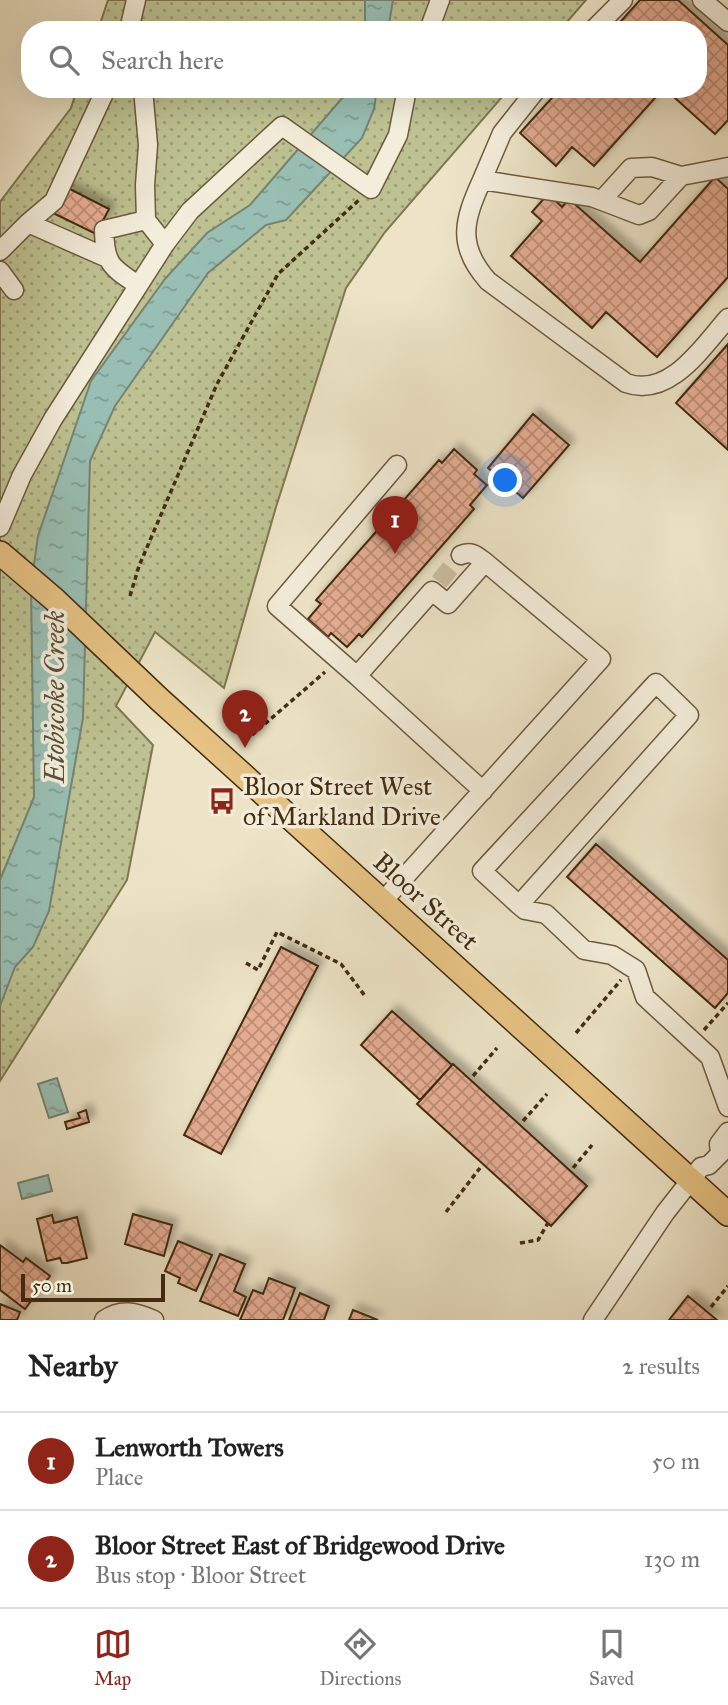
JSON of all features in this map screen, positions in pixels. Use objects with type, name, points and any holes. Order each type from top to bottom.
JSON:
[{"type":"main road","name":"Bloor Street","points":[[0,553],[55,600],[159,699],[384,901],[696,1173],[728,1214]]},
{"type":"street","points":[[131,21],[136,0]]},
{"type":"street","points":[[432,21],[440,0]]},
{"type":"street","points":[[602,21],[623,0]]},
{"type":"street","points":[[702,0],[728,22]]},
{"type":"street","points":[[0,251],[54,201],[102,98]]},
{"type":"street","points":[[144,98],[148,145],[146,220],[165,243]]},
{"type":"street","points":[[0,527],[22,475],[53,419],[165,243],[190,211],[282,126],[371,189],[398,135],[405,98]]},
{"type":"street","points":[[530,98],[502,133],[471,206],[465,237],[468,251],[477,269],[488,281],[532,315],[626,383],[643,386],[658,383],[680,371],[728,318]]},
{"type":"street","points":[[602,200],[631,168],[652,167],[681,176]]},
{"type":"street","points":[[482,180],[575,193],[602,200],[639,215],[645,214],[681,176],[728,167]]},
{"type":"street","points":[[105,257],[104,230],[146,220]]},
{"type":"street","points":[[28,223],[105,257],[120,274],[138,285]]},
{"type":"street","points":[[0,271],[14,290]]},
{"type":"street","points":[[397,465],[277,606],[483,791]]},
{"type":"street","points":[[384,901],[601,659],[475,554],[467,552],[461,555]]},
{"type":"street","points":[[357,676],[435,586],[449,604],[485,562]]},
{"type":"street","points":[[519,905],[689,715],[656,683],[482,871],[519,905],[525,910],[546,914],[584,950],[612,955],[636,970],[645,997],[709,1057],[727,1098]]},
{"type":"street","points":[[593,1320],[665,1213],[696,1173],[720,1154],[723,1138]]},
{"type":"street","points":[[104,1320],[114,1313],[127,1312],[154,1320]]},
{"type":"path","points":[[130,596],[139,566],[218,384],[278,274],[371,189]]},
{"type":"path","points":[[252,736],[339,660]]},
{"type":"path","points":[[246,963],[258,970],[277,932],[341,964],[365,996]]},
{"type":"path","points":[[576,1033],[631,967]]},
{"type":"path","points":[[694,1042],[728,1003]]},
{"type":"path","points":[[473,1076],[497,1048]]},
{"type":"path","points":[[523,1121],[547,1094]]},
{"type":"path","points":[[573,1168],[592,1145]]},
{"type":"path","points":[[446,1212],[480,1168]]},
{"type":"path","points":[[520,1243],[538,1240],[548,1223]]},
{"type":"path","points":[[711,1307],[728,1286]]},
{"type":"green space","points":[[108,0],[586,0],[568,21],[101,21]]},
{"type":"green space","points":[[74,98],[501,98],[385,232],[346,288],[276,507],[224,688],[155,632],[116,706],[153,745],[127,880],[0,1081],[0,202],[71,108]]},
{"type":"water","points":[[365,0],[393,0],[390,21],[365,21]]},
{"type":"water","name":"Etobicoke Creek","points":[[342,98],[376,98],[362,138],[286,220],[266,225],[208,273],[115,406],[90,461],[83,718],[49,911],[33,947],[15,967],[0,1006],[0,880],[34,797],[31,586],[38,536],[91,381],[165,279],[207,233],[250,205]]},
{"type":"water","points":[[57,1078],[68,1112],[49,1118],[38,1084]]},
{"type":"water","points":[[48,1175],[52,1191],[22,1199],[18,1183]]},
{"type":"building","points":[[640,0],[678,0],[701,21],[621,21]]},
{"type":"building","points":[[707,26],[728,45],[728,120],[715,134],[675,98],[707,98]]},
{"type":"building","points":[[552,98],[655,98],[594,166],[572,147],[556,166],[520,133]]},
{"type":"building","points":[[715,177],[728,189],[728,277],[657,357],[606,312],[592,328],[511,256],[542,221],[532,212],[548,194],[562,207],[569,199],[640,262]]},
{"type":"building","points":[[66,187],[109,209],[96,234],[53,213]]},
{"type":"building","points":[[728,344],[728,450],[676,403]]},
{"type":"building","points":[[533,414],[569,445],[523,498],[488,468]]},
{"type":"building","points":[[454,449],[477,470],[474,474],[487,485],[470,505],[474,509],[362,637],[359,634],[347,647],[331,633],[328,637],[308,619],[321,604],[316,600],[439,460],[442,463]]},
{"type":"building","points":[[596,844],[728,960],[728,993],[715,1008],[567,877]]},
{"type":"building","points":[[281,947],[318,966],[221,1154],[184,1135]]},
{"type":"building","points":[[392,1011],[452,1065],[420,1100],[361,1045]]},
{"type":"building","points":[[453,1064],[587,1186],[551,1226],[417,1104]]},
{"type":"building","points":[[86,1110],[89,1122],[67,1129],[65,1122],[80,1118],[78,1113]]},
{"type":"building","points":[[133,1214],[172,1225],[164,1256],[125,1244]]},
{"type":"building","points":[[52,1215],[54,1223],[77,1217],[87,1258],[67,1263],[62,1263],[60,1258],[47,1261],[37,1219]]},
{"type":"building","points":[[178,1241],[212,1255],[196,1291],[178,1283],[180,1278],[165,1271]]},
{"type":"building","points":[[0,1245],[23,1262],[26,1258],[50,1276],[25,1309],[0,1290]]},
{"type":"building","points":[[220,1254],[245,1264],[234,1291],[246,1297],[238,1316],[200,1301]]},
{"type":"building","points":[[269,1278],[295,1288],[283,1320],[240,1320],[253,1290],[263,1294]]},
{"type":"building","points":[[300,1293],[329,1306],[324,1320],[289,1320]]},
{"type":"building","points":[[688,1296],[717,1320],[669,1320]]},
{"type":"building","points":[[0,1304],[20,1312],[17,1320],[0,1320]]},
{"type":"building","points":[[353,1310],[378,1320],[349,1320]]},
{"type":"tunnel","points":[[439,582],[461,555]]},
{"type":"place","name":"Lenworth Towers","points":[[395,554]]},
{"type":"place","name":"Bloor Street East of Bridgewood Drive","points":[[245,748]]},
{"type":"place","name":"Bloor Street West of Markland Drive","points":[[222,801]]}]
